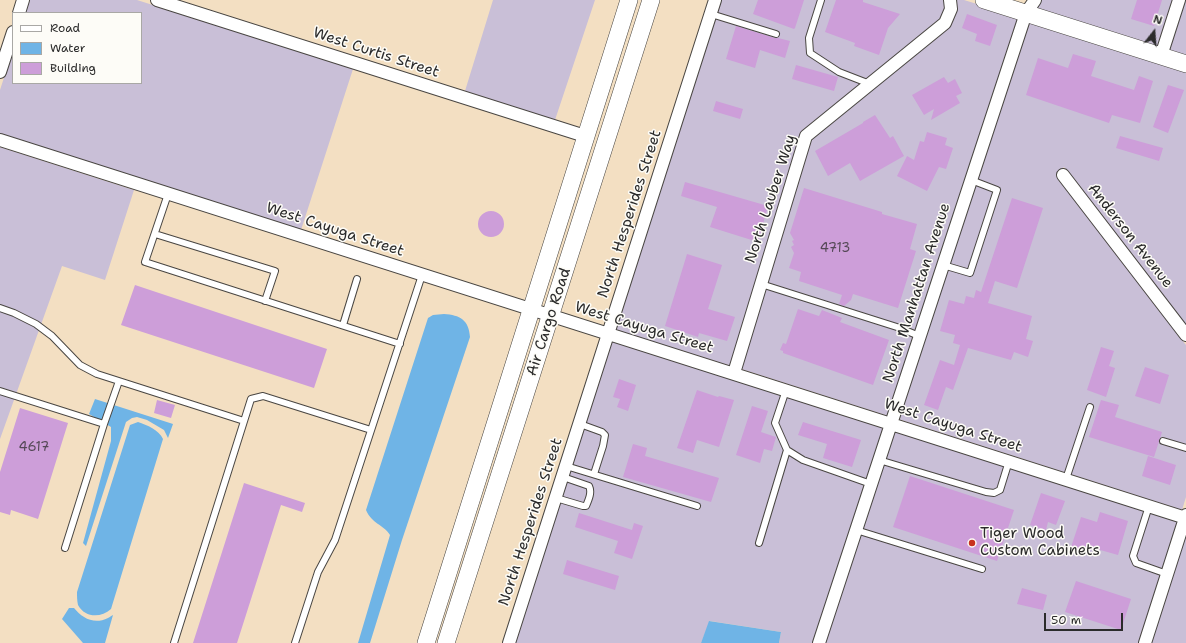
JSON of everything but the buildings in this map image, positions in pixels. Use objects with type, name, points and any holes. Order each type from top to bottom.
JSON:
[{"type":"street","points":[[19,12],[23,0]]},
{"type":"street","name":"West Curtis Street","points":[[157,0],[585,136]]},
{"type":"street","name":"Air Cargo Road","points":[[426,643],[629,0]]},
{"type":"street","name":"Air Cargo Road","points":[[446,643],[651,0]]},
{"type":"street","name":"North Hesperides Street","points":[[509,643],[715,0]]},
{"type":"street","name":"North Lauber Way","points":[[734,373],[806,136],[945,23],[951,9],[950,0]]},
{"type":"street","points":[[984,0],[1030,6],[1161,56],[1186,64]]},
{"type":"street","points":[[1161,56],[1179,0]]},
{"type":"street","name":"North Manhattan Avenue","points":[[819,643],[919,336],[1030,6]]},
{"type":"street","points":[[0,72],[12,35]]},
{"type":"street","name":"West Cayuga Street","points":[[0,140],[1186,517]]},
{"type":"street","name":"Anderson Avenue","points":[[1063,175],[1186,335]]},
{"type":"street","points":[[1145,643],[1186,517]]},
{"type":"lane","points":[[821,0],[809,38],[810,53],[839,72],[870,84]]},
{"type":"lane","points":[[711,14],[776,34]]},
{"type":"lane","points":[[943,265],[970,274],[998,190],[971,180]]},
{"type":"lane","points":[[168,194],[145,262],[400,344]]},
{"type":"lane","points":[[155,234],[275,272],[265,301]]},
{"type":"lane","points":[[295,643],[318,572],[335,540],[422,275]]},
{"type":"lane","points":[[343,325],[357,279]]},
{"type":"lane","points":[[760,284],[900,328],[919,336]]},
{"type":"lane","points":[[0,308],[36,324],[52,336],[80,365],[97,374],[244,421]]},
{"type":"lane","points":[[65,548],[119,381]]},
{"type":"lane","points":[[786,390],[775,423],[787,450],[803,460],[871,484]]},
{"type":"lane","points":[[0,391],[104,424]]},
{"type":"lane","points":[[174,643],[251,399],[263,396],[371,430]]},
{"type":"lane","points":[[1066,479],[1090,407]]},
{"type":"lane","points":[[580,424],[602,432],[605,435],[594,474]]},
{"type":"lane","points":[[1163,441],[1186,448]]},
{"type":"lane","points":[[759,543],[787,450]]},
{"type":"lane","points":[[879,460],[986,492],[994,493],[1000,490],[1009,461]]},
{"type":"lane","points":[[565,472],[594,474],[697,506]]},
{"type":"lane","points":[[556,498],[586,506],[589,498],[589,486],[565,472]]},
{"type":"lane","points":[[1149,506],[1133,556],[1134,560],[1136,563],[1167,574]]},
{"type":"lane","points":[[856,530],[982,569]]},
{"type":"shaded area","points":[[29,0],[137,0],[353,69],[301,230],[0,134],[0,90],[12,53],[12,84],[142,84],[142,12],[25,12]]},
{"type":"shaded area","points":[[493,0],[595,0],[555,120],[465,91]]},
{"type":"shaded area","points":[[721,0],[944,0],[945,9],[941,19],[801,134],[731,366],[616,330]]},
{"type":"shaded area","points":[[955,0],[964,0],[1019,17],[888,416],[741,369],[811,140],[948,28]]},
{"type":"shaded area","points":[[1041,0],[1173,0],[1158,48],[1035,9]]},
{"type":"shaded area","points":[[1184,0],[1186,0],[1186,57],[1168,52]]},
{"type":"shaded area","points":[[1029,20],[1186,70],[1186,325],[1064,167],[1056,175],[1186,345],[1186,497],[1182,510],[898,419]]},
{"type":"shaded area","points":[[0,147],[134,190],[105,280],[62,266],[0,439]]},
{"type":"shaded area","points":[[612,341],[884,427],[813,643],[779,643],[781,632],[710,621],[701,643],[515,643]]},
{"type":"shaded area","points":[[894,430],[1178,522],[1139,643],[825,643]]},
{"type":"shaded area","points":[[1186,533],[1186,643],[1151,643]]},
{"type":"water","points":[[444,314],[459,317],[463,320],[468,326],[470,337],[402,540],[370,643],[358,643],[390,535],[368,515],[366,510],[428,318],[433,315]]},
{"type":"water","points":[[95,399],[173,424],[168,438],[164,430],[147,420],[137,417],[126,422],[86,546],[83,543],[111,441],[111,427],[89,414]]},
{"type":"water","points":[[138,422],[156,430],[163,439],[111,609],[103,614],[93,615],[85,612],[78,605],[77,592],[130,425]]},
{"type":"water","points":[[69,608],[74,608],[81,615],[93,621],[103,620],[113,615],[105,643],[83,643],[62,619]]},
{"type":"water","points":[[709,621],[781,632],[779,643],[701,643]]},
{"type":"place","name":"Tiger Wood Custom Cabinets","points":[[972,543]]}]
